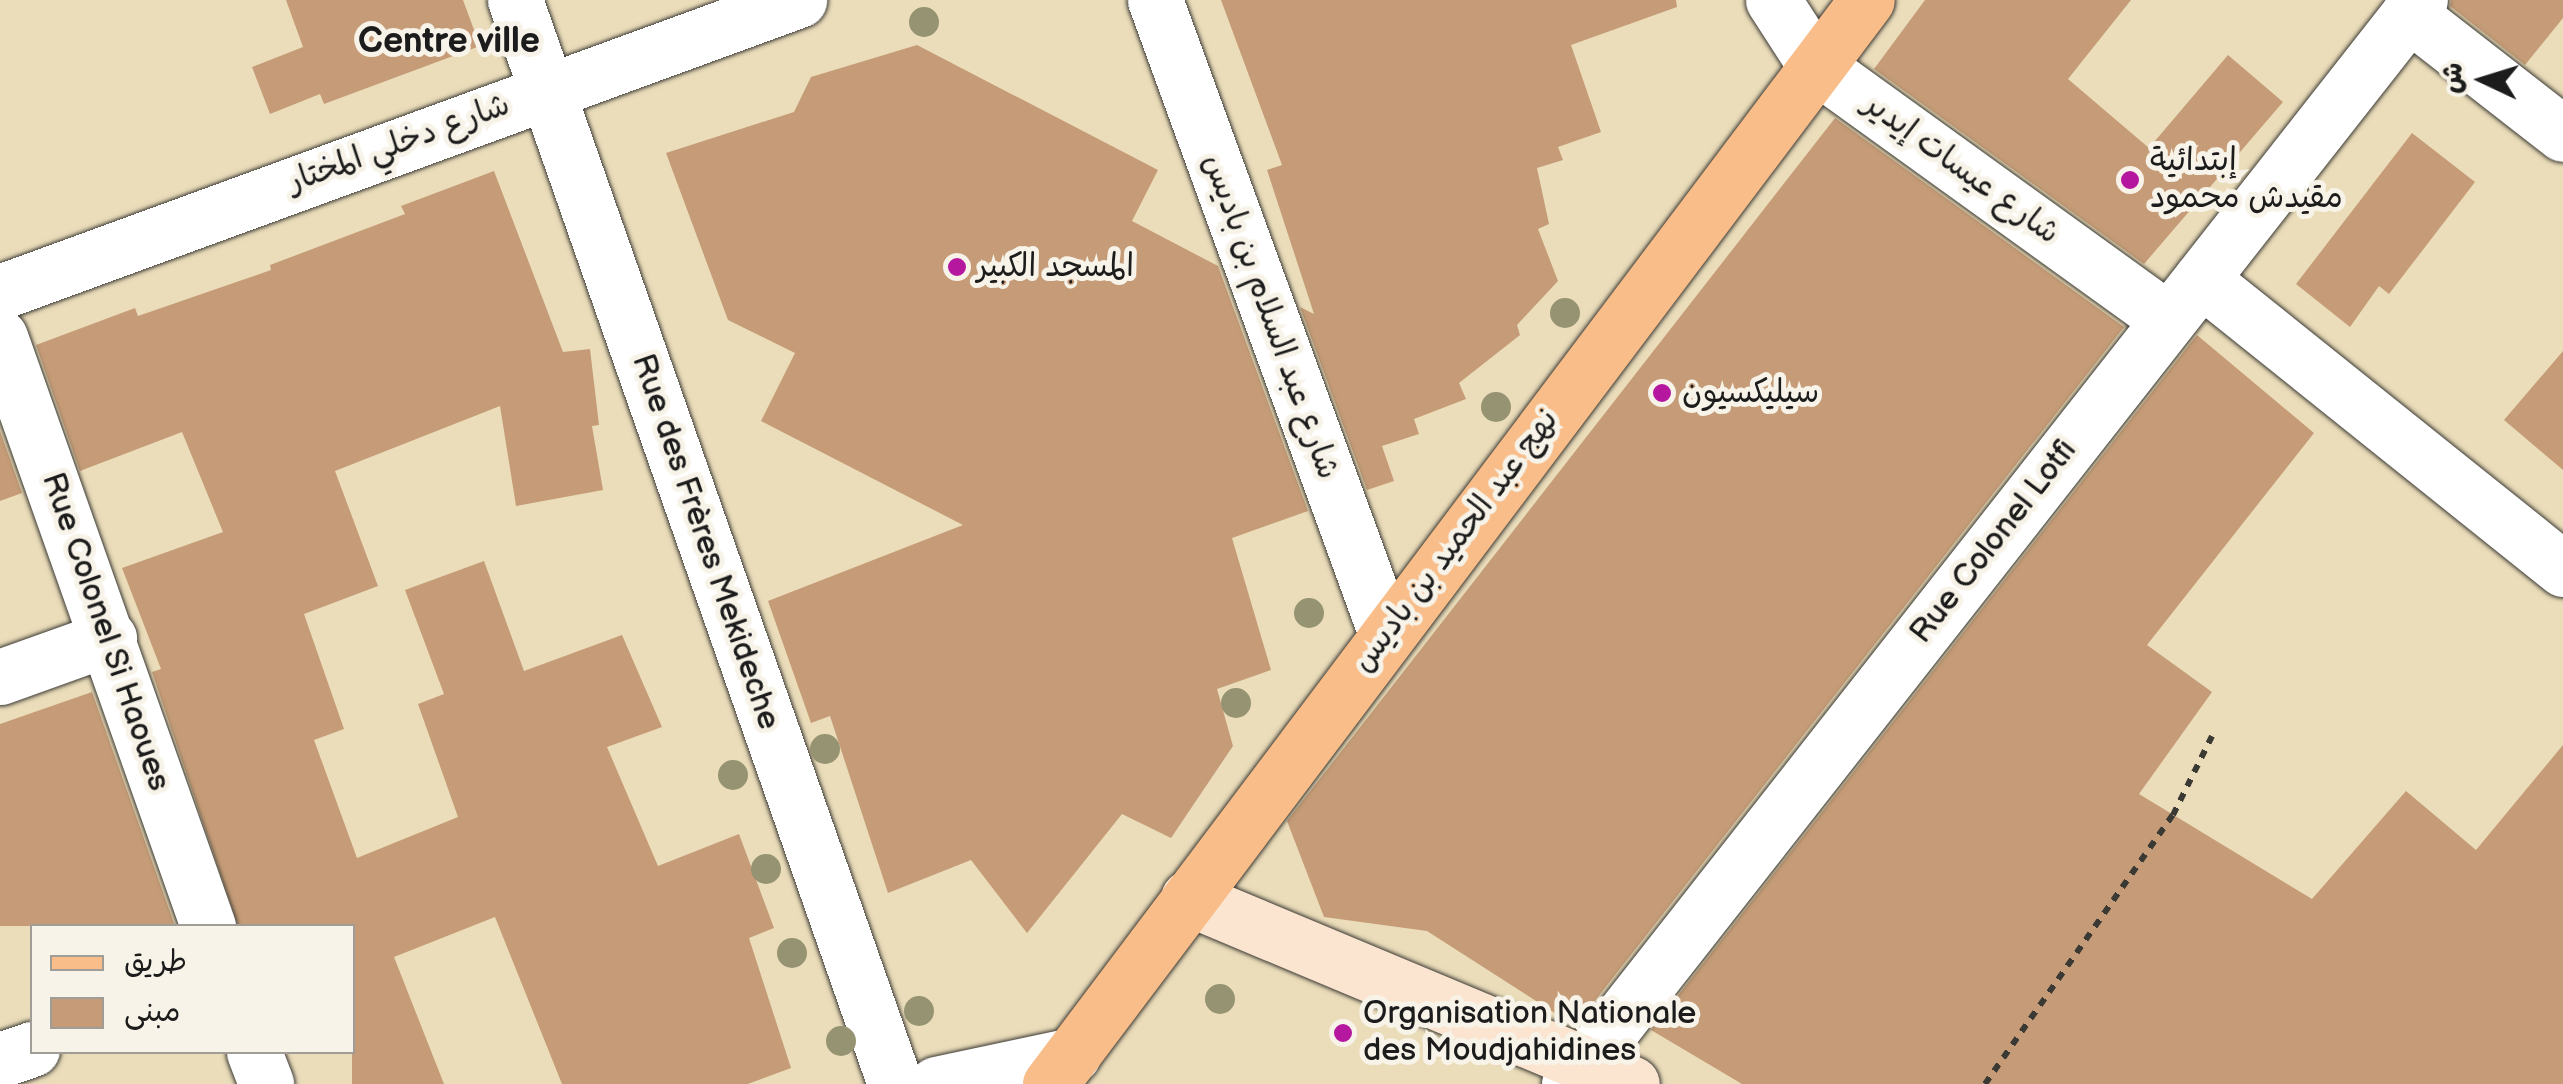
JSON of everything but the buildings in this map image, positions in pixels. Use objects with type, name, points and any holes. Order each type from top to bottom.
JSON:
[{"type":"main road","name":"نهج عبد الحميد بن باديس","points":[[1062,1070],[1866,0]]},
{"type":"main road","points":[[1188,898],[1595,1078]]},
{"type":"street","name":"Rue des Frères Mekideche","points":[[514,0],[895,1084]]},
{"type":"street","name":"شارع دخلي المختار","points":[[0,292],[799,0]]},
{"type":"street","name":"شارع عبد السلام بن باديس","points":[[1155,0],[1386,634]]},
{"type":"street","name":"شارع عيسات إيدير","points":[[1773,0],[1815,65],[2184,300],[2563,569]]},
{"type":"street","points":[[2415,7],[2563,134]]},
{"type":"street","name":"Rue Colonel Lotfi","points":[[1595,1078],[2184,300],[2415,7]]},
{"type":"street","name":"Rue Colonel Si Haoues","points":[[0,337],[207,924]]},
{"type":"street","points":[[0,677],[108,638]]},
{"type":"street","points":[[0,1060],[30,1050]]},
{"type":"street","points":[[255,1054],[266,1084]]},
{"type":"street","points":[[936,1084],[1062,1070]]},
{"type":"path","points":[[1985,1084],[2173,815],[2212,736]]},
{"type":"place","name":"إبتدائية مقيدش محمود","points":[[2130,180]]},
{"type":"place","name":"المسجد الكبير","points":[[957,267]]},
{"type":"place","name":"سيليكسيون","points":[[1662,393]]},
{"type":"place","name":"Organisation Nationale des Moudjahidines","points":[[1343,1033]]},
{"type":"district","name":"Centre ville","points":[[449,42]]}]
